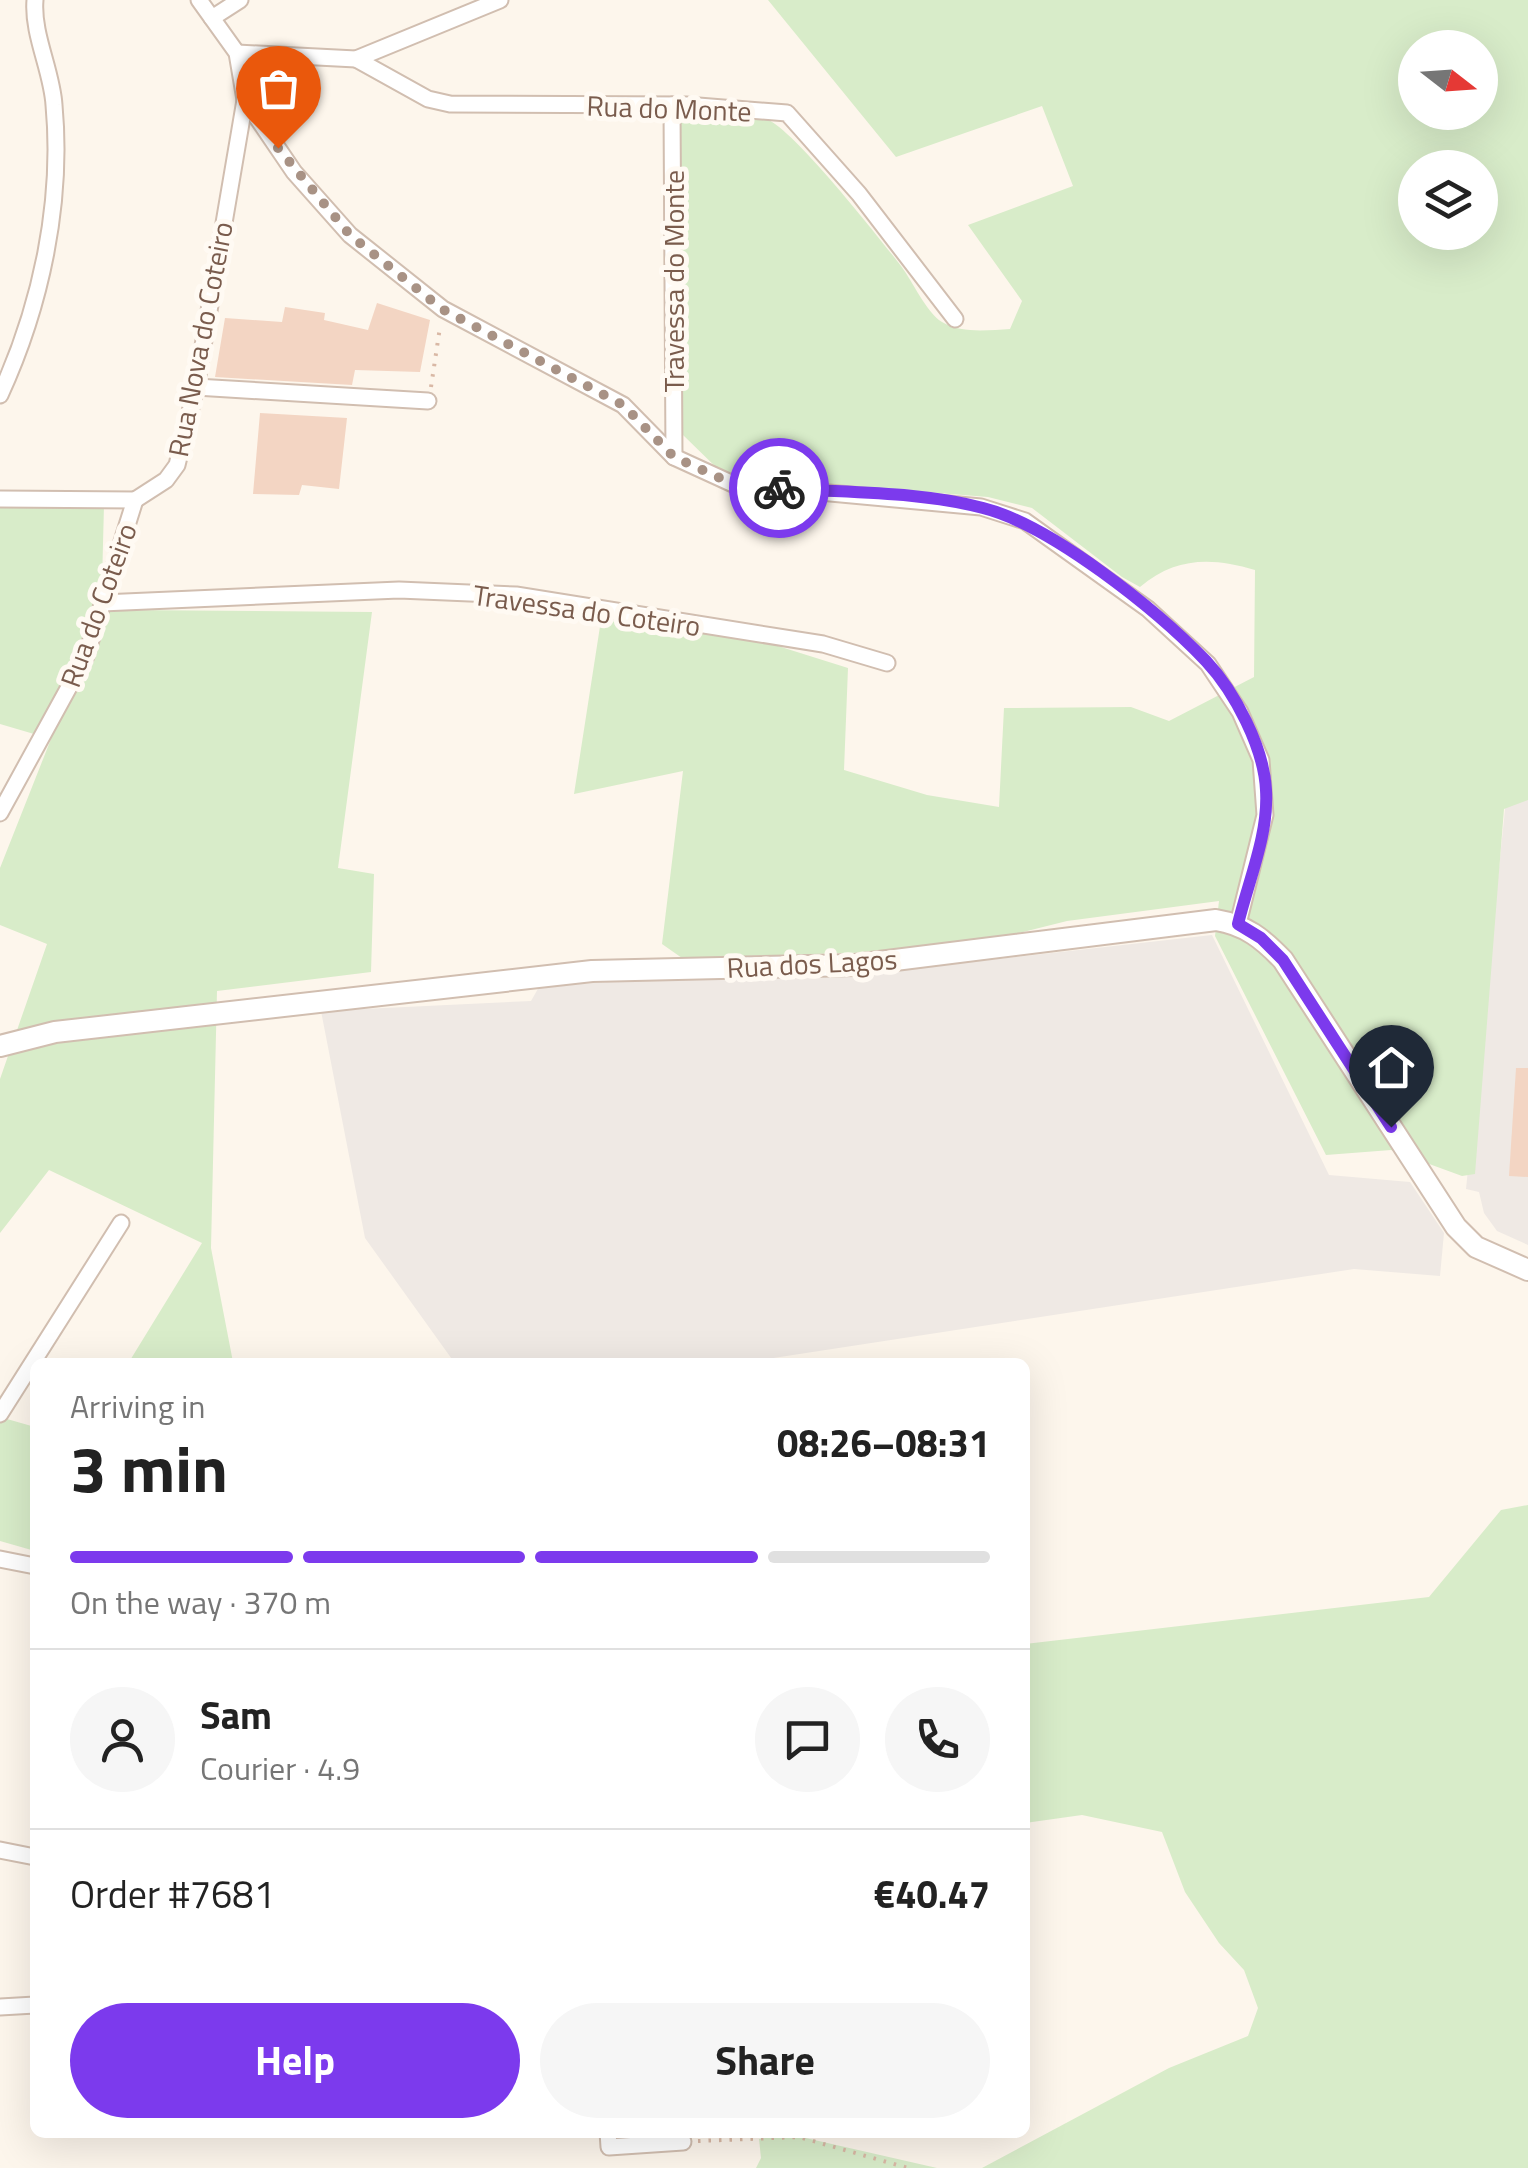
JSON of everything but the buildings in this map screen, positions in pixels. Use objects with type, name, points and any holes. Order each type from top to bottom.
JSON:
[{"type":"street","points":[[0,395],[12,368],[52,228],[59,171],[54,99],[35,0]]},
{"type":"street","points":[[198,0],[237,52],[245,100],[294,172],[350,235],[442,309],[623,405],[674,457],[733,484],[981,507],[1025,521],[1124,592],[1208,664],[1240,712],[1261,760],[1265,815],[1238,924],[1261,938],[1283,960],[1456,1227],[1476,1248],[1528,1270]]},
{"type":"street","points":[[212,18],[240,0]]},
{"type":"street","points":[[237,52],[356,59],[472,5],[500,0]]},
{"type":"street","name":"Rua do Monte","points":[[356,59],[415,93],[450,104],[672,105],[788,112],[955,318]]},
{"type":"street","name":"Rua Nova do Coteiro","points":[[135,500],[166,480],[177,465],[196,386],[245,100]]},
{"type":"street","name":"Travessa do Monte","points":[[672,105],[674,457]]},
{"type":"street","points":[[196,386],[428,402]]},
{"type":"street","points":[[0,499],[135,500]]},
{"type":"street","name":"Rua do Coteiro","points":[[0,813],[86,656],[135,500]]},
{"type":"street","name":"Travessa do Coteiro","points":[[102,603],[399,590],[516,595],[823,644],[887,663]]},
{"type":"street","name":"Rua dos Lagos","points":[[0,1046],[55,1032],[592,972],[855,966],[1194,920],[1238,924]]},
{"type":"street","points":[[35,1358],[121,1223]]},
{"type":"street","points":[[0,1414],[30,1367]]},
{"type":"street","points":[[0,1559],[30,1565]]},
{"type":"street","points":[[0,1850],[30,1856]]},
{"type":"street","points":[[0,2008],[30,2005]]},
{"type":"street","points":[[608,2138],[609,2147],[683,2142]]},
{"type":"path","points":[[428,402],[442,309]]},
{"type":"path","points":[[683,2142],[799,2138],[908,2168]]},
{"type":"shaded area","points":[[1528,586],[1528,1245],[1497,1231],[1484,1213],[1479,1192],[1466,1189]]},
{"type":"shaded area","points":[[1212,935],[1329,1175],[1410,1182],[1444,1233],[1440,1276],[1354,1269],[773,1358],[451,1358],[365,1238],[321,1011],[531,1001],[539,987],[676,977],[846,976]]},
{"type":"green space","points":[[768,0],[1528,0],[1528,800],[1504,809],[1475,1174],[1462,1176],[1391,1150],[1326,1155],[1215,936],[1219,901],[1067,921],[950,950],[682,958],[662,944],[683,771],[574,794],[601,620],[737,633],[848,668],[844,770],[927,795],[999,807],[1004,708],[1131,707],[1169,721],[1254,677],[1255,570],[1194,562],[1167,570],[1140,587],[1032,508],[988,497],[725,476],[683,435],[667,121],[689,115],[729,113],[755,116],[778,126],[856,210],[936,317],[967,330],[1010,329],[1022,301],[968,225],[1073,186],[1042,106],[896,157]]},
{"type":"green space","points":[[104,505],[102,583],[128,610],[372,612],[338,868],[374,874],[371,972],[217,991],[211,1248],[232,1358],[131,1358],[202,1243],[49,1170],[0,1233],[0,1079],[47,944],[0,925],[0,868],[51,739],[0,724],[0,508]]},
{"type":"green space","points":[[0,1417],[30,1426],[30,1550],[0,1541]]},
{"type":"green space","points":[[1528,1505],[1528,2168],[982,2168],[1169,2068],[1248,2036],[1258,2008],[1244,1970],[1219,1943],[1185,1892],[1162,1832],[1082,1815],[1030,1822],[1030,1643],[1429,1597],[1501,1510]]},
{"type":"green space","points":[[806,2138],[937,2168],[756,2168],[761,2158],[759,2139]]},
{"type":"way so far","points":[[278,148],[350,235],[442,309],[623,405],[674,457],[733,484],[779,488]]},
{"type":"route","points":[[779,488],[981,507],[1025,521],[1148,609],[1208,664],[1240,712],[1261,760],[1266,790],[1265,815],[1238,924],[1261,938],[1283,960],[1391,1127]]}]
